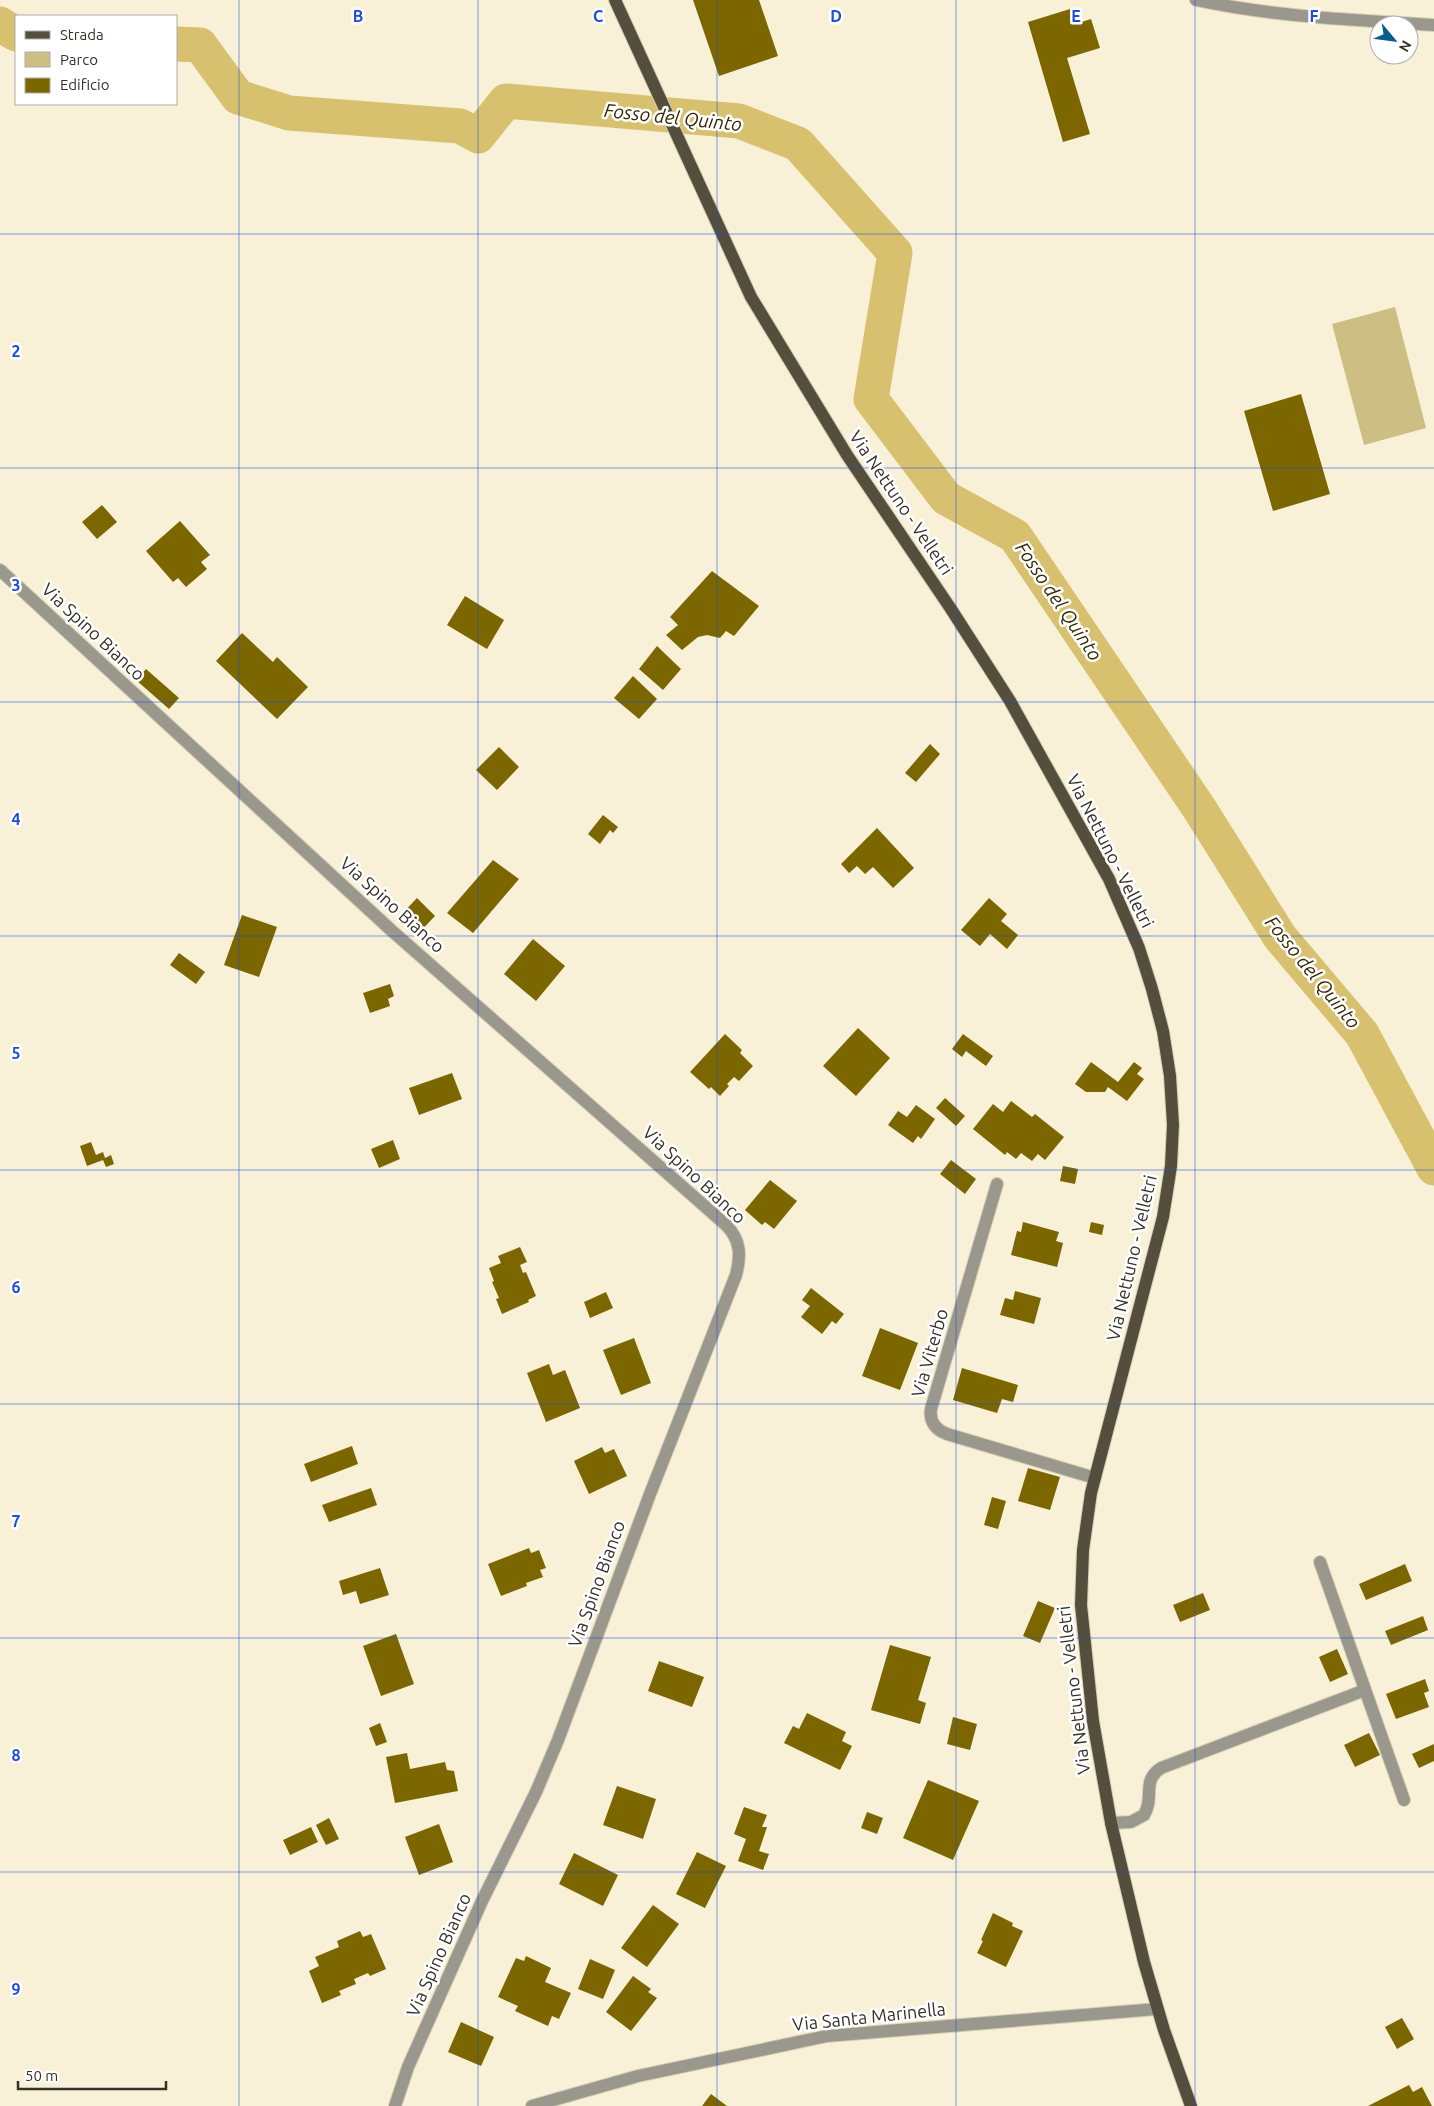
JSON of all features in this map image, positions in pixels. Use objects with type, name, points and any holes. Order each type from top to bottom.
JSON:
[{"type":"main road","name":"Via Nettuno - Velletri","points":[[615,0],[724,242],[770,330],[847,455],[995,677],[1090,843],[1128,921],[1152,989],[1163,1032],[1170,1076],[1173,1125],[1171,1166],[1160,1229],[1095,1478],[1083,1550],[1081,1612],[1092,1721],[1110,1824],[1157,2009],[1192,2106]]},
{"type":"street","points":[[1196,0],[1244,9],[1319,18],[1434,25]]},
{"type":"street","name":"Via Spino Bianco","points":[[0,570],[391,930],[726,1225],[735,1235],[739,1246],[736,1275],[646,1503],[558,1740],[533,1798],[482,1901],[408,2067],[395,2106]]},
{"type":"street","name":"Via Viterbo","points":[[997,1184],[931,1409],[931,1420],[937,1429],[947,1434],[1095,1478]]},
{"type":"street","points":[[1320,1562],[1404,1800]]},
{"type":"street","points":[[1110,1824],[1130,1822],[1144,1815],[1149,1801],[1149,1785],[1152,1775],[1161,1768],[1365,1690]]},
{"type":"street","name":"Via Santa Marinella","points":[[532,2106],[638,2076],[827,2036],[1157,2009]]},
{"type":"green space","points":[[1395,307],[1426,428],[1364,445],[1332,324]]},
{"type":"building","points":[[693,0],[759,0],[778,56],[719,76]]},
{"type":"building","points":[[1070,9],[1075,24],[1091,19],[1100,48],[1067,58],[1090,134],[1063,142],[1028,22]]},
{"type":"building","points":[[1301,394],[1330,494],[1273,511],[1244,411]]},
{"type":"building","points":[[102,505],[117,522],[97,539],[82,522]]},
{"type":"building","points":[[180,521],[210,555],[201,562],[207,569],[186,587],[178,578],[173,582],[146,551]]},
{"type":"building","points":[[712,571],[759,606],[734,636],[726,631],[720,638],[707,635],[698,637],[682,650],[666,635],[678,625],[670,617]]},
{"type":"building","points":[[465,596],[504,620],[487,649],[447,625]]},
{"type":"building","points":[[242,633],[273,662],[277,657],[308,687],[277,719],[216,661]]},
{"type":"building","points":[[657,646],[681,669],[663,690],[639,669]]},
{"type":"building","points":[[146,669],[179,698],[169,709],[136,680]]},
{"type":"building","points":[[633,676],[657,699],[639,719],[614,698]]},
{"type":"building","points":[[930,744],[940,754],[916,782],[905,773]]},
{"type":"building","points":[[499,747],[519,767],[497,790],[476,770]]},
{"type":"building","points":[[603,815],[618,827],[613,833],[610,830],[600,844],[588,834]]},
{"type":"building","points":[[877,828],[914,868],[893,888],[873,867],[865,874],[857,866],[849,873],[841,864]]},
{"type":"building","points":[[493,860],[519,879],[473,933],[447,913]]},
{"type":"building","points":[[417,898],[435,916],[416,936],[398,918]]},
{"type":"building","points":[[989,898],[1007,914],[1001,921],[1018,935],[1007,949],[990,934],[980,946],[961,930]]},
{"type":"building","points":[[242,915],[277,927],[259,977],[224,965]]},
{"type":"building","points":[[533,939],[565,966],[536,1001],[504,974]]},
{"type":"building","points":[[179,953],[205,972],[196,984],[170,965]]},
{"type":"building","points":[[390,984],[394,996],[388,999],[390,1006],[370,1013],[363,993]]},
{"type":"building","points":[[858,1028],[890,1058],[856,1096],[823,1066]]},
{"type":"building","points":[[725,1034],[742,1050],[740,1053],[753,1066],[739,1081],[734,1077],[720,1096],[690,1072]]},
{"type":"building","points":[[963,1034],[993,1056],[986,1066],[966,1051],[962,1057],[952,1049]]},
{"type":"building","points":[[1091,1062],[1118,1082],[1134,1062],[1142,1068],[1137,1074],[1144,1079],[1127,1101],[1108,1087],[1105,1092],[1086,1092],[1075,1084]]},
{"type":"building","points":[[452,1073],[462,1099],[419,1115],[409,1088]]},
{"type":"building","points":[[945,1098],[965,1116],[956,1126],[936,1108]]},
{"type":"building","points":[[1011,1101],[1032,1117],[1035,1114],[1064,1137],[1045,1160],[1038,1154],[1032,1161],[1021,1153],[1016,1159],[1007,1152],[1005,1155],[973,1129],[993,1104],[1003,1112]]},
{"type":"building","points":[[916,1105],[935,1119],[921,1139],[918,1136],[913,1143],[888,1125],[898,1111],[907,1117]]},
{"type":"building","points":[[393,1140],[400,1159],[379,1168],[371,1149]]},
{"type":"building","points":[[91,1142],[96,1155],[103,1152],[105,1158],[111,1155],[114,1164],[106,1167],[103,1160],[87,1166],[80,1146]]},
{"type":"building","points":[[951,1160],[976,1179],[965,1194],[940,1174]]},
{"type":"building","points":[[1063,1166],[1078,1169],[1075,1184],[1060,1181]]},
{"type":"building","points":[[770,1180],[797,1201],[774,1229],[765,1222],[762,1225],[745,1210]]},
{"type":"building","points":[[1023,1222],[1059,1232],[1056,1241],[1063,1243],[1057,1267],[1011,1255],[1017,1231],[1021,1232]]},
{"type":"building","points":[[1091,1222],[1104,1225],[1102,1235],[1089,1232]]},
{"type":"building","points":[[520,1247],[527,1262],[520,1265],[523,1273],[526,1272],[536,1296],[528,1300],[529,1302],[502,1314],[496,1299],[499,1298],[492,1282],[494,1281],[489,1268],[501,1263],[498,1256]]},
{"type":"building","points":[[811,1288],[844,1314],[836,1324],[832,1321],[822,1334],[801,1317],[810,1306],[802,1300]]},
{"type":"building","points":[[1015,1291],[1041,1298],[1034,1324],[1000,1315],[1005,1298],[1013,1300]]},
{"type":"building","points":[[606,1292],[613,1308],[590,1318],[584,1302]]},
{"type":"building","points":[[880,1328],[918,1343],[900,1390],[862,1376]]},
{"type":"building","points":[[634,1338],[651,1383],[621,1395],[603,1350]]},
{"type":"building","points":[[549,1364],[553,1375],[565,1370],[580,1408],[546,1422],[527,1373]]},
{"type":"building","points":[[962,1368],[1018,1385],[1013,1402],[1002,1399],[997,1413],[953,1400]]},
{"type":"building","points":[[352,1446],[358,1464],[311,1482],[304,1464]]},
{"type":"building","points":[[602,1447],[605,1453],[614,1449],[627,1476],[589,1494],[574,1461]]},
{"type":"building","points":[[1028,1468],[1060,1477],[1050,1510],[1018,1501]]},
{"type":"building","points":[[371,1488],[377,1505],[329,1522],[322,1505]]},
{"type":"building","points":[[992,1497],[1006,1501],[998,1529],[984,1525]]},
{"type":"building","points":[[529,1548],[531,1553],[539,1550],[546,1568],[540,1570],[543,1577],[526,1583],[527,1586],[501,1596],[488,1564]]},
{"type":"building","points":[[1405,1564],[1412,1581],[1366,1600],[1359,1584]]},
{"type":"building","points":[[380,1568],[389,1595],[360,1604],[356,1591],[343,1595],[339,1581]]},
{"type":"building","points":[[1203,1593],[1210,1610],[1180,1622],[1173,1605]]},
{"type":"building","points":[[1038,1601],[1055,1608],[1040,1643],[1023,1636]]},
{"type":"building","points":[[1423,1616],[1428,1630],[1391,1645],[1385,1631]]},
{"type":"building","points":[[396,1634],[414,1684],[381,1696],[363,1646]]},
{"type":"building","points":[[890,1645],[931,1657],[918,1700],[926,1703],[920,1724],[871,1710]]},
{"type":"building","points":[[1337,1649],[1348,1674],[1330,1682],[1319,1657]]},
{"type":"building","points":[[659,1661],[704,1677],[692,1707],[648,1691]]},
{"type":"building","points":[[1425,1679],[1429,1691],[1424,1693],[1429,1707],[1396,1719],[1386,1694]]},
{"type":"building","points":[[807,1713],[846,1732],[842,1741],[852,1746],[840,1770],[784,1743],[793,1726],[799,1729]]},
{"type":"building","points":[[953,1717],[977,1724],[970,1750],[947,1744]]},
{"type":"building","points":[[380,1723],[387,1742],[376,1746],[369,1728]]},
{"type":"building","points":[[1369,1733],[1380,1755],[1355,1767],[1344,1745]]},
{"type":"building","points":[[1434,1744],[1434,1761],[1419,1768],[1412,1754]]},
{"type":"building","points":[[407,1753],[410,1769],[445,1762],[447,1770],[454,1771],[458,1791],[395,1803],[386,1757]]},
{"type":"building","points":[[928,1780],[979,1801],[953,1860],[903,1838]]},
{"type":"building","points":[[617,1786],[656,1799],[643,1839],[603,1825]]},
{"type":"building","points":[[744,1807],[767,1815],[762,1827],[767,1827],[759,1851],[769,1854],[763,1870],[738,1861],[746,1839],[734,1834]]},
{"type":"building","points":[[867,1812],[883,1818],[877,1834],[861,1828]]},
{"type":"building","points":[[329,1818],[339,1839],[326,1845],[316,1825]]},
{"type":"building","points":[[439,1824],[453,1862],[419,1875],[405,1837]]},
{"type":"building","points":[[311,1827],[318,1842],[290,1855],[283,1840]]},
{"type":"building","points":[[697,1852],[726,1866],[705,1908],[676,1894]]},
{"type":"building","points":[[574,1853],[618,1875],[603,1906],[559,1884]]},
{"type":"building","points":[[653,1905],[679,1924],[647,1967],[621,1948]]},
{"type":"building","points":[[993,1913],[1013,1923],[1012,1926],[1023,1931],[1006,1967],[977,1953]]},
{"type":"building","points":[[360,1931],[363,1937],[371,1934],[386,1969],[370,1976],[368,1973],[354,1979],[356,1984],[339,1991],[341,1995],[322,2003],[309,1971],[319,1966],[315,1957],[339,1947],[337,1941]]},
{"type":"building","points":[[526,1956],[551,1968],[545,1982],[571,1993],[559,2019],[552,2016],[548,2026],[515,2011],[518,2006],[498,1997],[516,1958],[524,1961]]},
{"type":"building","points":[[590,1959],[615,1970],[603,1999],[578,1989]]},
{"type":"building","points":[[633,1976],[651,1989],[648,1992],[657,1998],[631,2031],[606,2012]]},
{"type":"building","points":[[1402,2018],[1414,2039],[1397,2049],[1385,2027]]},
{"type":"building","points":[[461,2022],[494,2037],[481,2066],[448,2052]]},
{"type":"building","points":[[1409,2085],[1413,2092],[1422,2087],[1432,2106],[1368,2106]]},
{"type":"building","points":[[711,2094],[727,2106],[702,2106]]},
{"type":"waterway","name":"Fosso del Quinto","points":[[0,24],[15,33]]},
{"type":"waterway","name":"Fosso del Quinto","points":[[178,44],[200,45],[238,97],[289,113],[460,126],[478,136],[506,101],[739,121],[798,144],[895,253],[871,399],[946,498],[1015,536],[1199,808],[1280,937],[1362,1034],[1434,1168]]}]
